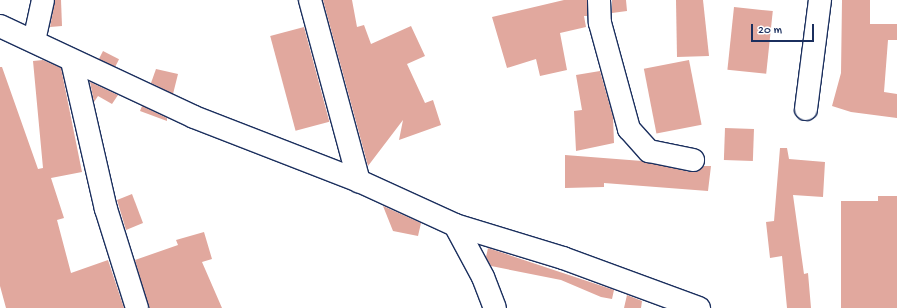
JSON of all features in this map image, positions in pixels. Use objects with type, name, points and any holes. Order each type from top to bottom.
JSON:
[{"type":"street","points":[[34,40],[43,0]]},
{"type":"street","points":[[310,0],[359,181]]},
{"type":"street","points":[[599,0],[600,23],[629,129],[649,151],[693,160]]},
{"type":"street","points":[[806,109],[820,0]]},
{"type":"street","points":[[0,26],[34,40],[72,61],[194,117],[359,181],[456,225],[563,258],[699,308]]},
{"type":"street","points":[[72,61],[106,209],[136,308]]},
{"type":"street","points":[[456,225],[483,277],[495,308]]},
{"type":"building","points":[[55,0],[61,0],[62,26],[50,27]]},
{"type":"building","points":[[323,0],[352,0],[357,27],[364,25],[371,44],[411,26],[425,56],[407,64],[425,103],[433,100],[441,125],[399,140],[403,120],[368,166]]},
{"type":"building","points":[[564,0],[587,0],[587,16],[584,16],[586,27],[560,33],[567,70],[540,76],[536,59],[507,68],[492,17]]},
{"type":"building","points":[[612,0],[626,0],[627,11],[612,13]]},
{"type":"building","points":[[676,0],[703,0],[709,56],[677,57]]},
{"type":"building","points":[[842,0],[870,0],[870,24],[897,24],[897,40],[888,40],[884,92],[897,94],[897,118],[851,112],[832,106],[841,73]]},
{"type":"building","points":[[734,7],[773,11],[766,74],[727,70]]},
{"type":"building","points":[[304,27],[329,122],[296,131],[270,36]]},
{"type":"building","points":[[103,51],[119,59],[115,67],[99,59]]},
{"type":"building","points":[[43,60],[61,68],[82,172],[51,178],[64,218],[57,220],[71,273],[108,260],[124,308],[6,308],[0,286],[0,67],[2,67],[38,169],[43,168],[33,61]]},
{"type":"building","points":[[689,60],[702,125],[656,134],[644,69]]},
{"type":"building","points":[[156,69],[178,74],[173,94],[151,83]]},
{"type":"building","points":[[600,71],[613,117],[614,143],[576,151],[574,111],[582,110],[576,75]]},
{"type":"building","points":[[90,82],[118,95],[112,104],[98,96],[94,102]]},
{"type":"building","points":[[142,106],[167,118],[167,121],[140,111]]},
{"type":"building","points":[[725,128],[754,129],[753,161],[724,160]]},
{"type":"building","points":[[780,148],[787,148],[789,159],[825,162],[823,197],[793,195],[804,274],[808,273],[811,308],[787,308],[782,256],[770,258],[766,222],[774,221]]},
{"type":"building","points":[[565,155],[642,161],[690,172],[697,172],[704,166],[711,166],[708,191],[604,183],[604,187],[565,188]]},
{"type":"building","points":[[132,194],[143,223],[126,230],[117,200]]},
{"type":"building","points":[[878,196],[897,196],[897,308],[841,308],[841,201],[878,201]]},
{"type":"building","points":[[383,206],[421,223],[418,236],[393,231]]},
{"type":"building","points":[[204,232],[212,259],[202,262],[222,308],[149,308],[135,260],[178,245],[176,240]]},
{"type":"building","points":[[488,248],[614,290],[612,299],[601,297],[561,280],[491,266],[486,257]]},
{"type":"building","points":[[627,295],[642,301],[641,308],[624,308]]}]
